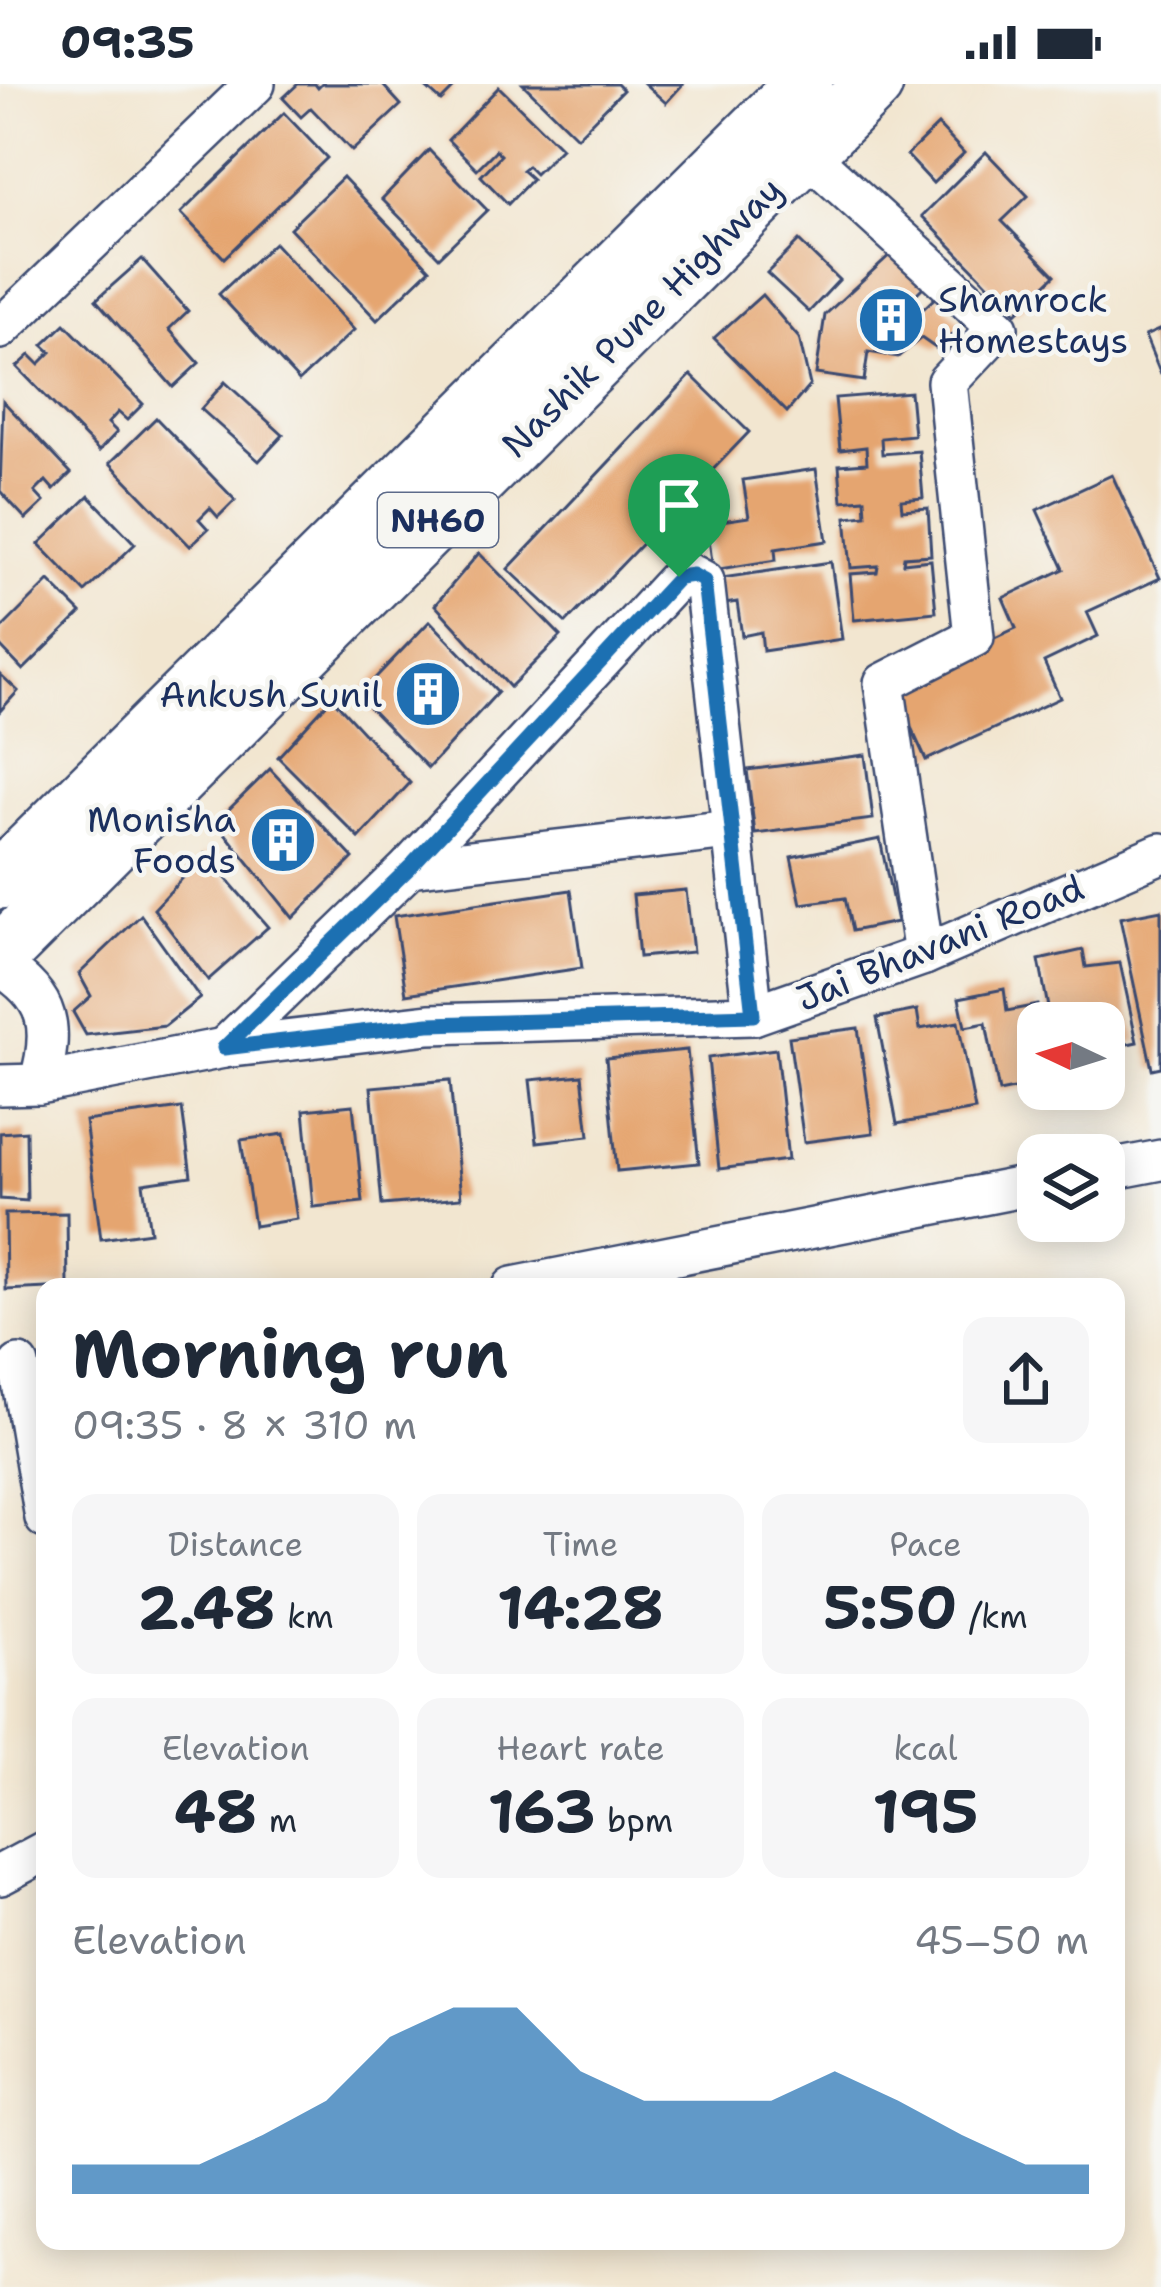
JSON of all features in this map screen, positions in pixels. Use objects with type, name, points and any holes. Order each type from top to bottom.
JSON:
[{"type":"highway","name":"Nashik Pune Highway","points":[[0,880],[804,84]]},
{"type":"highway","name":"Nashik Pune Highway","points":[[0,955],[874,84]]},
{"type":"street","points":[[0,329],[255,84]]},
{"type":"street","points":[[806,153],[998,328],[947,382],[974,637],[884,682],[924,955]]},
{"type":"street","points":[[224,1048],[410,867],[679,577],[693,575],[704,581],[753,1015]]},
{"type":"street","points":[[410,867],[730,830]]},
{"type":"street","name":"Jai Bhavani Road","points":[[0,1085],[40,1084],[224,1048],[429,1024],[753,1015],[924,955],[1161,854]]},
{"type":"street","points":[[0,966],[38,995],[49,1031],[40,1084]]},
{"type":"street","points":[[1125,1167],[1161,1160]]},
{"type":"street","points":[[560,1278],[1017,1188]]},
{"type":"street","points":[[21,1365],[36,1461]]},
{"type":"street","points":[[0,1875],[36,1856]]},
{"type":"building","points":[[298,84],[318,88],[322,84],[382,84],[401,105],[352,151],[311,108],[301,117],[283,98]]},
{"type":"building","points":[[422,84],[448,84],[453,89],[441,101]]},
{"type":"building","points":[[523,84],[617,84],[623,90],[577,137]]},
{"type":"building","points":[[645,84],[683,84],[666,103]]},
{"type":"building","points":[[499,87],[561,148],[535,174],[527,166],[522,170],[532,179],[508,204],[481,176],[501,155],[496,150],[477,169],[448,140]]},
{"type":"building","points":[[284,113],[327,158],[224,258],[181,213]]},
{"type":"building","points":[[938,125],[964,153],[933,183],[907,155]]},
{"type":"building","points":[[429,150],[487,210],[439,257],[382,199]]},
{"type":"building","points":[[986,152],[1028,196],[1002,221],[1055,275],[1016,313],[922,216]]},
{"type":"building","points":[[343,177],[430,269],[377,320],[290,228]]},
{"type":"building","points":[[799,241],[839,280],[809,312],[767,273]]},
{"type":"building","points":[[274,243],[354,330],[299,381],[219,294]]},
{"type":"building","name":"Shamrock Homestays","points":[[893,252],[924,286],[912,298],[922,310],[937,296],[963,325],[937,349],[921,338],[898,357],[868,352],[864,381],[816,374],[825,315]]},
{"type":"building","points":[[142,259],[188,311],[169,329],[199,363],[173,387],[96,300]]},
{"type":"building","points":[[762,295],[799,338],[810,385],[787,412],[714,338]]},
{"type":"building","points":[[65,324],[143,404],[127,420],[118,412],[108,423],[117,432],[99,451],[17,367],[30,355],[39,364],[51,352],[43,345]]},
{"type":"building","points":[[1161,329],[1161,375],[1145,336]]},
{"type":"building","points":[[691,375],[749,432],[566,623],[508,569]]},
{"type":"building","points":[[225,382],[283,435],[259,461],[201,409]]},
{"type":"building","points":[[910,392],[914,435],[881,438],[882,454],[919,451],[923,498],[901,500],[902,510],[928,508],[931,555],[904,557],[903,563],[931,560],[936,612],[854,620],[850,574],[877,572],[878,566],[851,568],[846,517],[866,515],[865,499],[842,501],[839,465],[867,463],[866,447],[840,450],[835,398]]},
{"type":"building","points":[[3,401],[71,473],[54,490],[46,481],[35,492],[44,502],[26,519],[0,491]]},
{"type":"building","points":[[156,418],[235,500],[218,517],[210,508],[199,519],[208,529],[190,546],[110,463]]},
{"type":"building","points":[[816,469],[827,541],[775,549],[776,560],[713,570],[707,523],[749,517],[743,480]]},
{"type":"building","points":[[1112,475],[1160,578],[1087,612],[1098,636],[1044,662],[1060,698],[926,760],[892,686],[1016,628],[1003,598],[1064,569],[1037,510]]},
{"type":"building","points":[[89,496],[135,544],[85,592],[39,544]]},
{"type":"building","points":[[479,553],[561,636],[510,687],[435,605]]},
{"type":"building","points":[[831,562],[842,639],[763,651],[761,632],[742,636],[737,602],[719,605],[715,579]]},
{"type":"building","points":[[49,581],[81,613],[23,670],[0,646],[0,630]]},
{"type":"building","name":"Ankush Sunil","points":[[430,621],[498,692],[428,768],[358,696]]},
{"type":"building","points":[[0,674],[18,691],[0,711]]},
{"type":"building","points":[[332,698],[410,783],[359,838],[278,757]]},
{"type":"building","points":[[865,755],[873,819],[755,834],[747,770]]},
{"type":"building","name":"Monisha Foods","points":[[270,769],[353,858],[293,918],[216,822]]},
{"type":"building","points":[[880,839],[897,922],[852,931],[845,898],[801,904],[791,857]]},
{"type":"building","points":[[205,854],[268,927],[208,980],[154,909]]},
{"type":"building","points":[[571,890],[582,968],[406,994],[394,916]]},
{"type":"building","points":[[686,890],[693,952],[639,957],[633,895]]},
{"type":"building","points":[[1161,910],[1161,1067],[1152,1069],[1120,918]]},
{"type":"building","points":[[141,915],[200,998],[165,1026],[86,1035],[73,1012],[91,996],[79,974]]},
{"type":"building","points":[[1083,950],[1086,967],[1120,963],[1137,1042],[1125,1045],[1125,1002],[1047,1002],[1039,960]]},
{"type":"building","points":[[1004,989],[1007,1011],[1017,1009],[1017,1088],[999,1092],[986,1023],[965,1027],[959,998]]},
{"type":"building","points":[[917,1010],[920,1029],[958,1022],[975,1110],[897,1124],[877,1018]]},
{"type":"building","points":[[858,1028],[873,1133],[804,1142],[789,1037]]},
{"type":"building","points":[[776,1049],[788,1160],[719,1169],[708,1058]]},
{"type":"building","points":[[687,1050],[699,1163],[617,1171],[606,1058]]},
{"type":"building","points":[[582,1075],[589,1136],[537,1142],[530,1080]]},
{"type":"building","points":[[450,1080],[461,1198],[382,1205],[371,1087]]},
{"type":"building","points":[[353,1105],[363,1202],[313,1207],[304,1110]]},
{"type":"building","points":[[182,1108],[191,1176],[143,1183],[150,1232],[101,1239],[85,1121]]},
{"type":"building","points":[[26,1131],[27,1201],[0,1199],[0,1133]]},
{"type":"building","points":[[284,1134],[297,1219],[254,1226],[241,1140]]},
{"type":"building","points":[[67,1213],[68,1278],[36,1278],[36,1289],[6,1290],[5,1214]]},
{"type":"place","name":"Shamrock Homestays","points":[[891,320]]},
{"type":"place","name":"Ankush Sunil","points":[[428,694]]},
{"type":"place","name":"Monisha Foods","points":[[283,840]]},
{"type":"route","points":[[693,575],[704,581],[753,1015],[429,1024],[224,1048],[410,867],[679,577],[693,575]]}]
